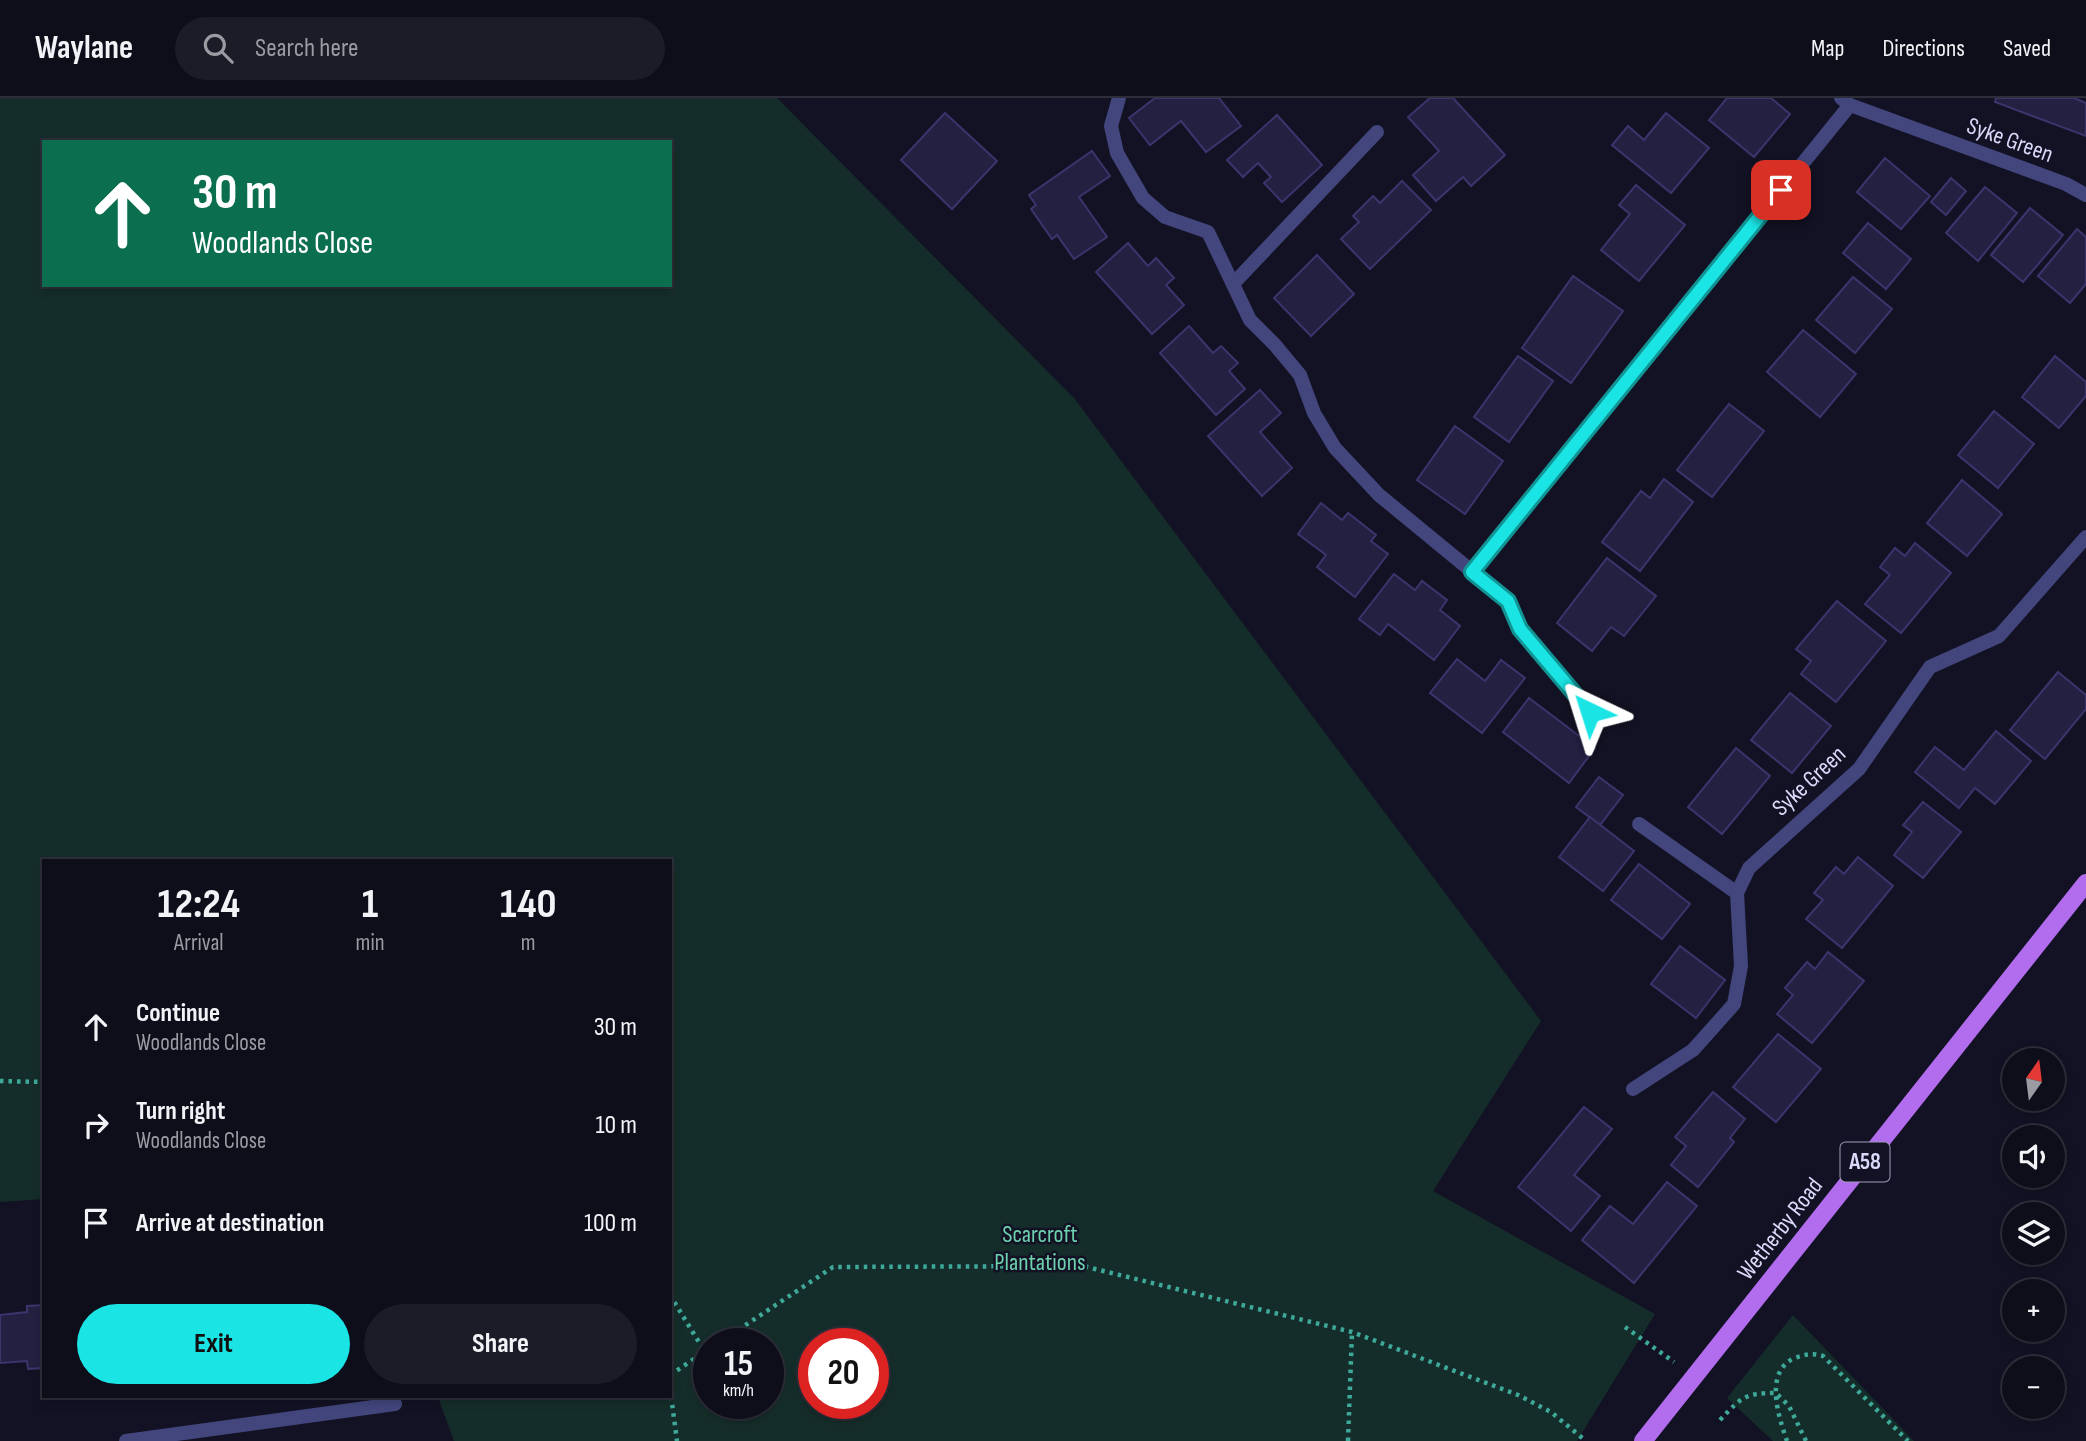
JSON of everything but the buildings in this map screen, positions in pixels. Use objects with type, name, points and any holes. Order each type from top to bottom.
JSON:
[{"type":"main road","name":"Wetherby Road","points":[[1643,1441],[2086,883]]},
{"type":"street","points":[[1119,98],[1111,126],[1117,153],[1143,198],[1165,217],[1208,232],[1250,320],[1300,375],[1314,413],[1335,448],[1379,495],[1508,601],[1520,629],[1590,712]]},
{"type":"street","points":[[1472,572],[1845,101]]},
{"type":"street","name":"Syke Green","points":[[1845,101],[2066,184],[2086,195]]},
{"type":"street","points":[[1233,284],[1377,132]]},
{"type":"street","name":"Syke Green","points":[[1737,894],[1749,868],[1859,769],[1930,667],[1999,636],[2086,537]]},
{"type":"street","points":[[1633,1089],[1693,1050],[1734,1004],[1741,966],[1737,894],[1639,824]]},
{"type":"street","points":[[126,1441],[184,1436],[395,1404]]},
{"type":"path","points":[[0,1081],[42,1082]]},
{"type":"path","points":[[740,1328],[833,1267],[1083,1266],[1352,1332],[1518,1395],[1551,1412],[1586,1441]]},
{"type":"path","points":[[672,1298],[693,1329]]},
{"type":"path","points":[[1625,1326],[1694,1377]]},
{"type":"path","points":[[1348,1441],[1352,1332]]},
{"type":"path","points":[[1787,1441],[1778,1414],[1777,1381],[1780,1372],[1791,1360],[1811,1353],[1823,1356],[1908,1441]]},
{"type":"path","points":[[672,1374],[693,1359]]},
{"type":"path","points":[[1720,1420],[1740,1400],[1753,1393],[1776,1393],[1788,1406],[1806,1441]]},
{"type":"path","points":[[671,1398],[677,1441]]},
{"type":"green space","name":"Scarcroft Plantations","points":[[0,98],[777,98],[1074,398],[1541,1021],[1433,1191],[1655,1314],[1577,1441],[454,1441],[438,1398],[672,1398],[672,859],[42,859],[42,1199],[0,1202]]},
{"type":"green space","points":[[1793,1315],[1914,1441],[1773,1441],[1727,1398]]},
{"type":"route","points":[[1590,712],[1520,629],[1508,601],[1472,572],[1781,190]]}]
